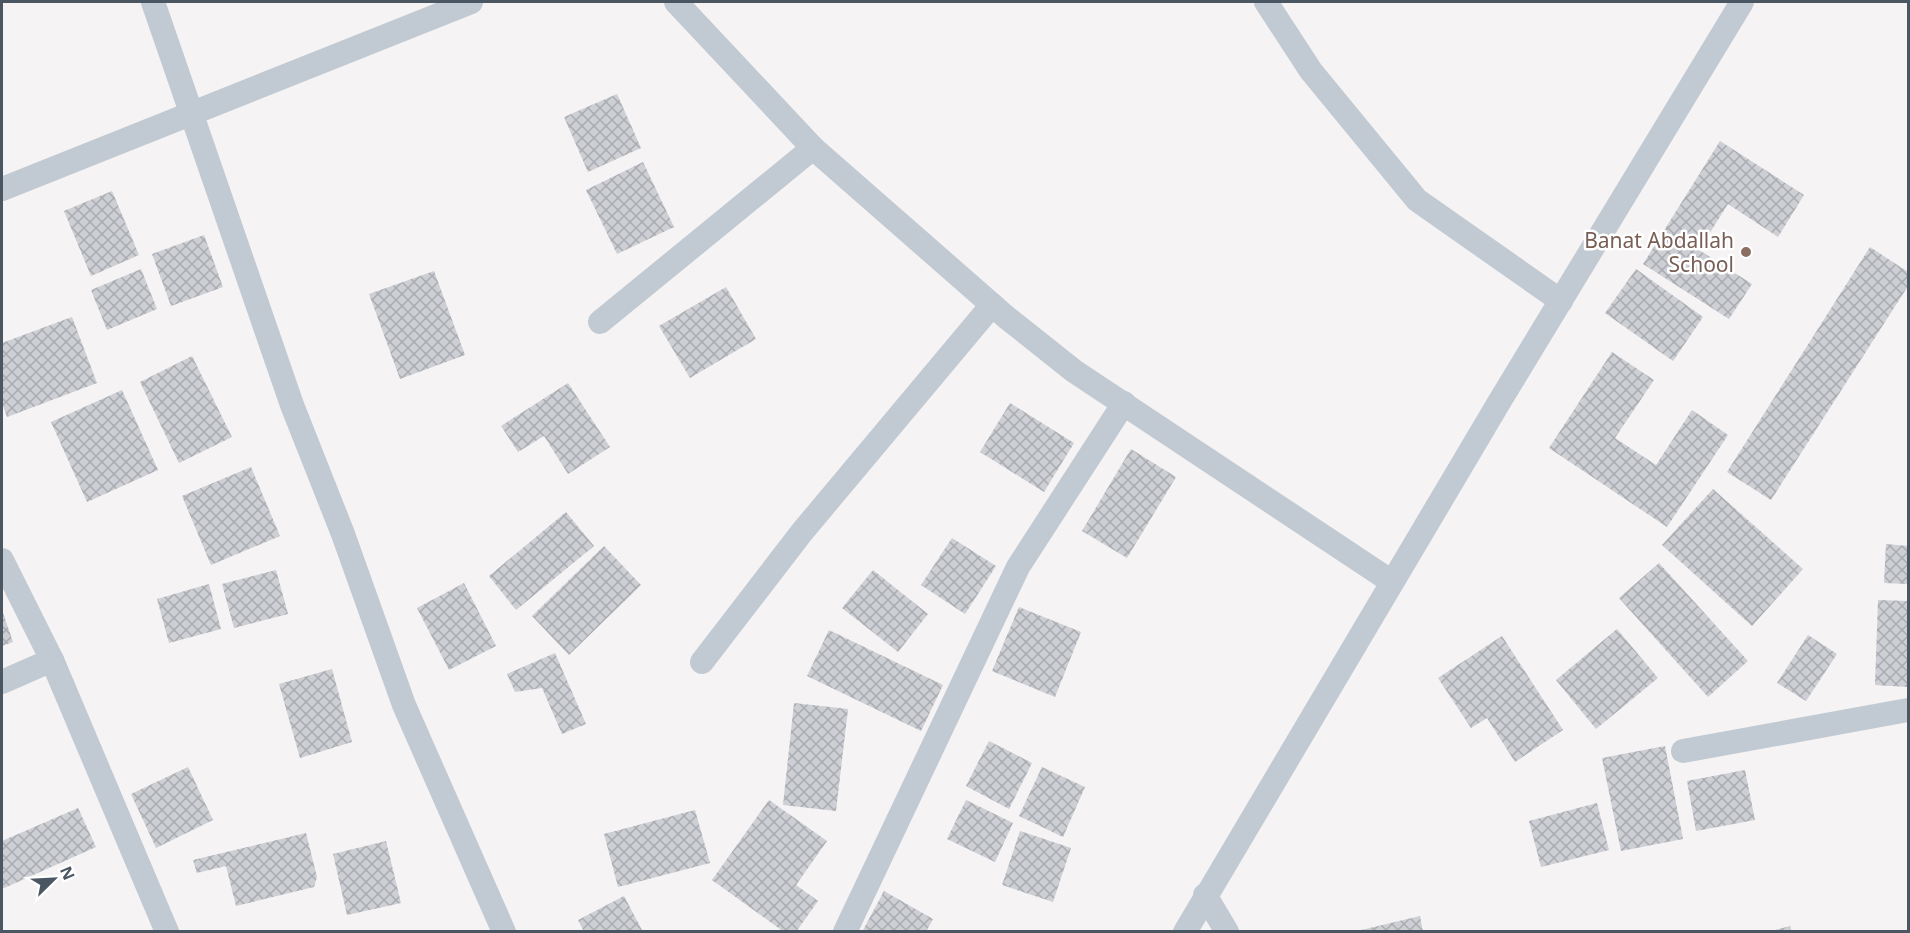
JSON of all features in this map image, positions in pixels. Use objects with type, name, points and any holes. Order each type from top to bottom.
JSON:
[{"type":"street","points":[[153,2],[292,405],[404,705],[504,932]]},
{"type":"street","points":[[2,189],[471,2]]},
{"type":"street","points":[[676,2],[813,148],[992,305],[1074,371],[1392,582]]},
{"type":"street","points":[[1266,2],[1311,71],[1417,200],[1561,301]]},
{"type":"street","points":[[1185,932],[1392,582],[1742,2]]},
{"type":"street","points":[[600,322],[813,148]]},
{"type":"street","points":[[702,662],[802,532],[992,305]]},
{"type":"street","points":[[845,932],[1018,567],[1124,403]]},
{"type":"street","points":[[2,560],[52,660],[167,932]]},
{"type":"street","points":[[2,682],[52,660]]},
{"type":"street","points":[[1683,751],[1908,710]]},
{"type":"street","points":[[1205,895],[1227,932]]},
{"type":"building","points":[[617,94],[641,148],[588,172],[564,117]]},
{"type":"building","points":[[1720,141],[1804,195],[1778,237],[1728,204],[1699,250],[1752,284],[1729,319],[1643,264]]},
{"type":"building","points":[[643,162],[674,227],[617,254],[586,190]]},
{"type":"building","points":[[112,191],[139,255],[91,276],[64,211]]},
{"type":"building","points":[[204,235],[223,287],[171,306],[152,254]]},
{"type":"building","points":[[1870,247],[1908,272],[1908,286],[1771,500],[1727,472]]},
{"type":"building","points":[[141,269],[157,309],[107,330],[91,290]]},
{"type":"building","points":[[1636,269],[1703,317],[1673,361],[1605,313]]},
{"type":"building","points":[[434,271],[465,355],[400,379],[369,294]]},
{"type":"building","points":[[726,287],[756,339],[690,378],[659,326]]},
{"type":"building","points":[[72,317],[97,383],[7,417],[2,403],[2,343]]},
{"type":"building","points":[[1612,352],[1654,380],[1615,438],[1656,465],[1692,410],[1728,435],[1667,527],[1549,448]]},
{"type":"building","points":[[192,356],[232,437],[179,463],[140,382]]},
{"type":"building","points":[[568,383],[610,447],[568,474],[544,436],[518,452],[501,426]]},
{"type":"building","points":[[122,390],[158,470],[87,502],[51,422]]},
{"type":"building","points":[[1010,403],[1074,443],[1044,492],[980,452]]},
{"type":"building","points":[[1131,449],[1176,477],[1127,558],[1082,531]]},
{"type":"building","points":[[251,467],[280,536],[211,565],[182,496]]},
{"type":"building","points":[[1713,489],[1803,569],[1752,626],[1662,545]]},
{"type":"building","points":[[566,512],[594,546],[516,610],[489,576]]},
{"type":"building","points":[[952,538],[996,566],[965,614],[921,585]]},
{"type":"building","points":[[1886,544],[1908,546],[1908,584],[1884,583]]},
{"type":"building","points":[[604,546],[641,585],[569,655],[532,616]]},
{"type":"building","points":[[1659,563],[1748,661],[1708,697],[1619,598]]},
{"type":"building","points":[[276,570],[288,614],[234,628],[222,584]]},
{"type":"building","points":[[873,570],[928,614],[898,652],[842,608]]},
{"type":"building","points":[[464,583],[496,646],[449,670],[417,608]]},
{"type":"building","points":[[209,584],[221,629],[169,643],[157,599]]},
{"type":"building","points":[[1878,600],[1908,601],[1908,687],[1875,685]]},
{"type":"building","points":[[1019,607],[1081,632],[1055,697],[992,671]]},
{"type":"building","points":[[2,610],[13,642],[2,646]]},
{"type":"building","points":[[1617,629],[1658,678],[1596,729],[1556,680]]},
{"type":"building","points":[[829,630],[943,685],[921,731],[807,676]]},
{"type":"building","points":[[1808,635],[1837,654],[1806,701],[1777,683]]},
{"type":"building","points":[[1502,636],[1563,730],[1515,762],[1487,718],[1471,728],[1438,678]]},
{"type":"building","points":[[555,653],[586,724],[562,734],[542,688],[515,692],[507,674]]},
{"type":"building","points":[[332,669],[352,742],[300,758],[279,684]]},
{"type":"building","points":[[794,703],[848,709],[836,811],[783,805]]},
{"type":"building","points":[[989,741],[1032,763],[1009,809],[966,786]]},
{"type":"building","points":[[1665,746],[1683,839],[1621,851],[1602,758]]},
{"type":"building","points":[[188,767],[213,820],[156,848],[131,794]]},
{"type":"building","points":[[1042,767],[1085,787],[1063,837],[1019,816]]},
{"type":"building","points":[[1745,770],[1755,820],[1696,831],[1687,781]]},
{"type":"building","points":[[769,800],[827,841],[796,885],[818,901],[796,932],[784,932],[712,880]]},
{"type":"building","points":[[966,800],[1013,823],[995,862],[947,839]]},
{"type":"building","points":[[1597,803],[1609,850],[1541,867],[1529,821]]},
{"type":"building","points":[[78,808],[96,847],[2,889],[2,841]]},
{"type":"building","points":[[695,810],[710,863],[618,887],[604,834]]},
{"type":"building","points":[[1020,831],[1071,848],[1053,902],[1002,885]]},
{"type":"building","points":[[306,833],[317,877],[314,887],[236,906],[226,866],[197,873],[193,860]]},
{"type":"building","points":[[386,841],[401,903],[347,915],[333,854]]},
{"type":"building","points":[[884,891],[933,919],[926,932],[862,932]]},
{"type":"building","points":[[624,896],[643,932],[584,932],[578,920]]},
{"type":"building","points":[[1420,916],[1423,932],[1357,932],[1357,931]]},
{"type":"building","points":[[1790,926],[1792,932],[1771,932],[1771,931]]},
{"type":"place","name":"Banat Abdallah School","points":[[1746,252]]}]
